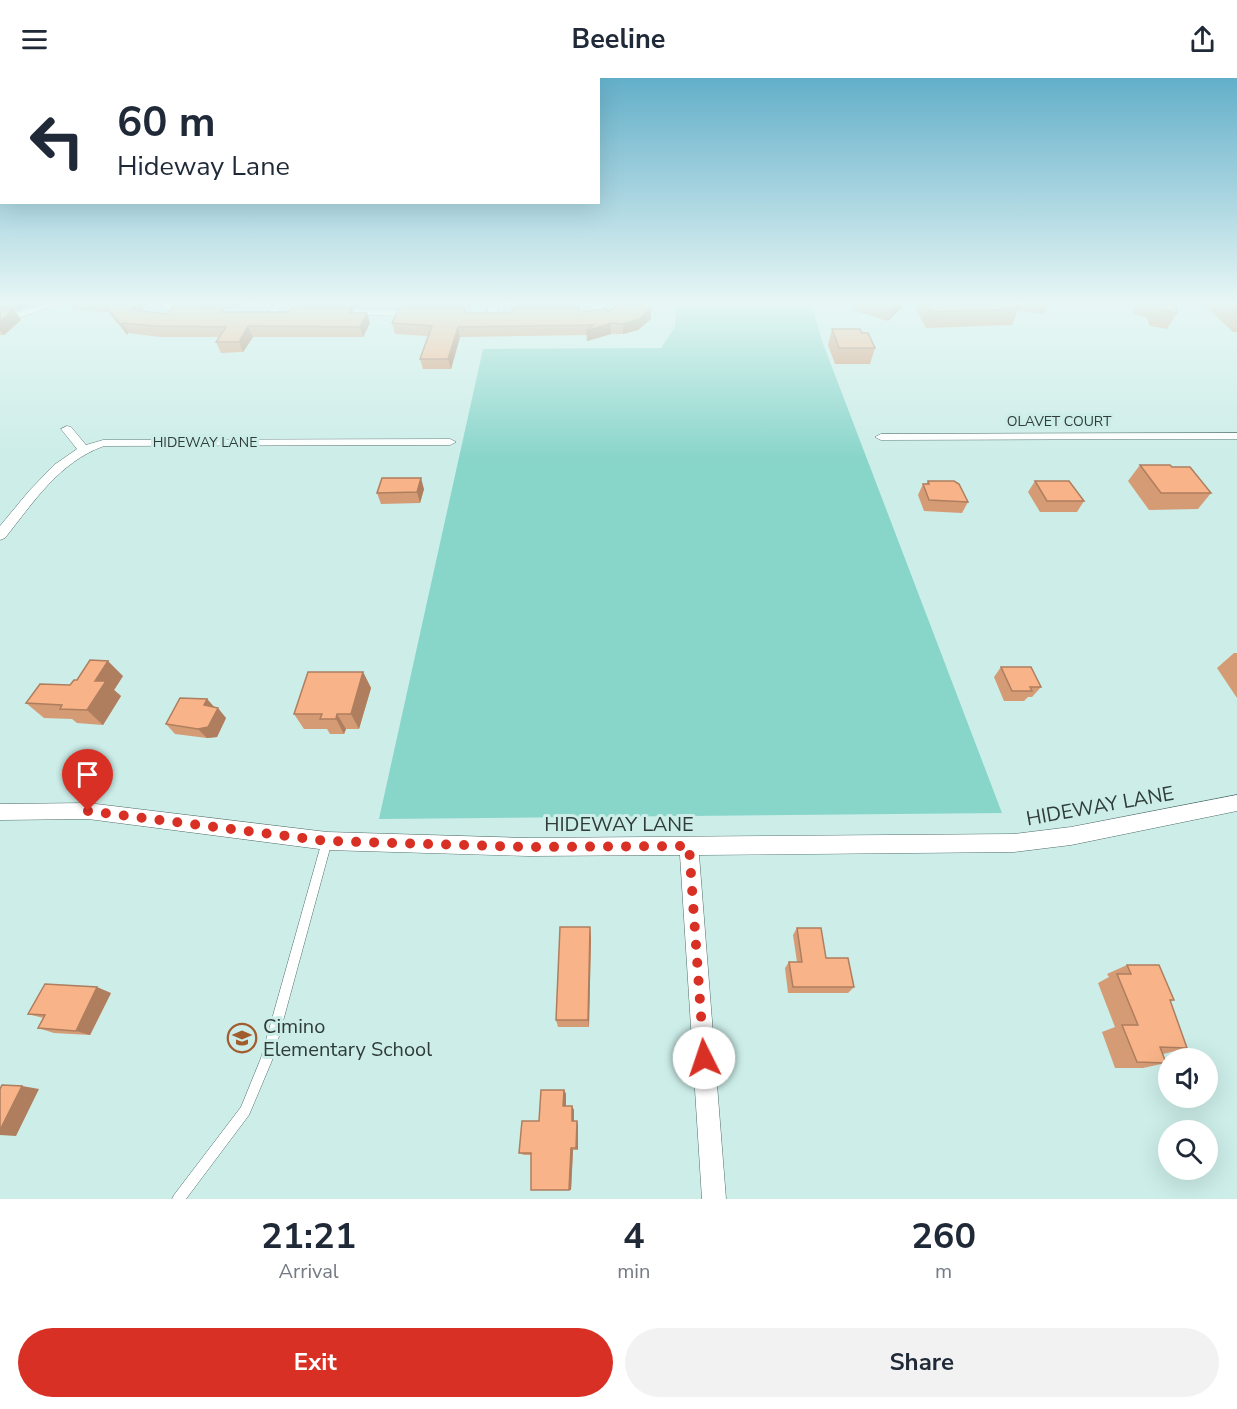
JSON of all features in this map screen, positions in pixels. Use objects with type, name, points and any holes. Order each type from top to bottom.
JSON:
[{"type":"street","points":[[68,429],[83,448]]},
{"type":"street","name":"OLAVET COURT","points":[[881,437],[1237,436]]},
{"type":"street","name":"HIDEWAY LANE","points":[[0,535],[66,458],[83,448],[111,442],[450,442]]},
{"type":"street","name":"HIDEWAY LANE","points":[[0,812],[88,811],[327,841],[529,847],[689,846],[1014,843],[1071,836],[1237,803]]},
{"type":"street","points":[[689,846],[714,1199]]},
{"type":"lane","points":[[178,1199],[245,1111],[267,1058],[327,841]]},
{"type":"green space","points":[[482,354],[827,354],[1002,813],[379,819]]},
{"type":"building","points":[[422,354],[449,354],[448,359],[420,359]]},
{"type":"building","points":[[1140,465],[1190,467],[1211,493],[1161,493]]},
{"type":"building","points":[[382,478],[421,478],[417,492],[377,493]]},
{"type":"building","points":[[928,481],[954,481],[959,484],[968,502],[929,500],[923,484],[929,484]]},
{"type":"building","points":[[1035,481],[1069,481],[1084,501],[1047,501]]},
{"type":"building","points":[[90,660],[108,661],[95,681],[106,681],[87,710],[60,709],[62,705],[26,703],[40,684],[70,685],[77,680]]},
{"type":"building","points":[[1001,667],[1031,667],[1041,687],[1030,687],[1032,691],[1012,691]]},
{"type":"building","points":[[308,672],[363,672],[351,714],[337,714],[336,719],[320,719],[322,714],[294,714]]},
{"type":"building","points":[[180,698],[207,699],[204,705],[218,708],[208,727],[198,729],[166,724]]},
{"type":"building","points":[[560,927],[590,927],[588,1020],[556,1020]]},
{"type":"building","points":[[797,928],[821,928],[826,958],[848,958],[854,987],[793,987],[789,962],[802,962]]},
{"type":"building","points":[[1127,965],[1159,965],[1174,1000],[1170,1000],[1187,1048],[1160,1047],[1158,1048],[1158,1063],[1137,1062],[1122,1025],[1138,1025],[1117,974],[1131,974]]},
{"type":"building","points":[[45,984],[97,987],[76,1031],[38,1028],[45,1015],[28,1014]]},
{"type":"building","points":[[2,1085],[22,1086],[0,1130],[0,1089]]},
{"type":"building","points":[[541,1090],[564,1090],[563,1106],[572,1106],[572,1121],[577,1121],[576,1148],[571,1148],[569,1190],[531,1190],[531,1153],[519,1153],[522,1121],[539,1121]]},
{"type":"place","name":"Cimino Elementary School","points":[[242,1038]]},
{"type":"route","points":[[88,811],[327,841],[529,847],[689,846],[704,1058]]}]
